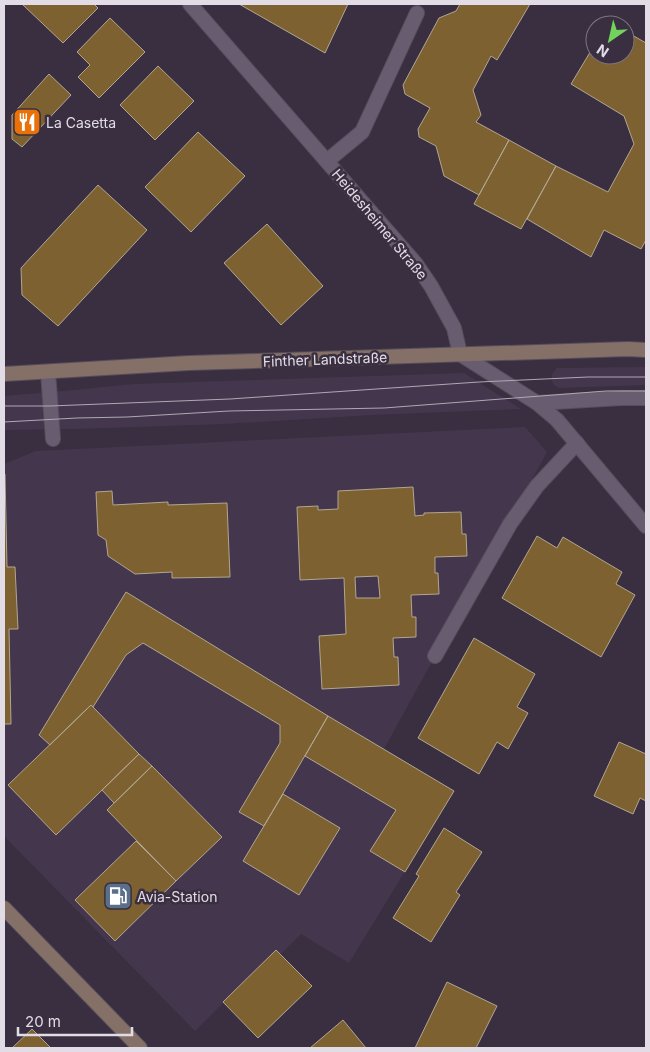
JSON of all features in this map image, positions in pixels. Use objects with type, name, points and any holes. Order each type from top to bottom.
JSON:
[{"type":"main road","name":"Finther Landstraße","points":[[4,374],[189,363],[628,349],[646,350]]},
{"type":"main road","points":[[4,908],[140,1048]]},
{"type":"street","name":"Heidesheimer Straße","points":[[190,4],[416,264],[431,286],[454,328],[460,354]]},
{"type":"street","points":[[326,161],[362,132],[417,13]]},
{"type":"street","points":[[460,354],[537,403],[558,420],[646,526]]},
{"type":"street","points":[[48,372],[53,439]]},
{"type":"street","points":[[537,403],[646,398]]},
{"type":"street","points":[[435,656],[510,524],[537,486],[577,443]]},
{"type":"shaded area","points":[[646,367],[646,385],[558,388],[553,384],[552,380],[552,374],[557,368]]},
{"type":"shaded area","points":[[464,373],[521,409],[372,415],[224,424],[4,430],[4,396],[134,384]]},
{"type":"shaded area","points":[[525,427],[547,452],[384,749],[454,791],[349,963],[301,934],[281,954],[276,950],[195,1031],[4,836],[4,464],[36,451]]},
{"type":"building","points":[[22,4],[94,4],[98,8],[63,43]]},
{"type":"building","points":[[239,4],[348,4],[325,53]]},
{"type":"building","points":[[460,4],[530,4],[497,60],[491,56],[473,90],[481,115],[476,122],[509,140],[479,195],[444,176],[436,146],[419,137],[418,129],[430,108],[405,94],[403,85],[439,18],[456,11]]},
{"type":"building","points":[[110,18],[145,52],[99,98],[78,77],[90,65],[77,52]]},
{"type":"building","points":[[635,37],[646,43],[646,240],[641,249],[604,230],[591,257],[527,219],[556,166],[608,192],[634,144],[624,116],[571,84],[585,61],[585,65],[635,65]]},
{"type":"building","points":[[158,66],[194,101],[155,140],[120,105]]},
{"type":"building","points":[[49,74],[71,95],[22,147],[12,139],[12,115]]},
{"type":"building","points":[[198,132],[245,176],[191,232],[145,187]]},
{"type":"building","points":[[509,140],[556,166],[521,229],[474,204]]},
{"type":"building","points":[[98,185],[147,230],[58,326],[22,295],[21,268]]},
{"type":"building","points":[[267,224],[323,286],[281,325],[224,263]]},
{"type":"building","points":[[4,474],[7,567],[15,567],[18,629],[9,629],[11,724],[4,724]]},
{"type":"building","points":[[413,487],[415,516],[424,515],[424,513],[461,512],[462,534],[466,534],[467,556],[435,557],[435,573],[438,573],[439,594],[411,595],[412,617],[416,617],[416,637],[393,638],[394,657],[398,657],[399,685],[322,689],[319,636],[346,634],[344,578],[300,580],[297,507],[318,506],[318,510],[338,509],[338,491]],"holes":[[[378,576],[380,598],[356,598],[355,577]]]},
{"type":"building","points":[[112,491],[113,505],[168,502],[168,505],[227,503],[230,577],[172,578],[172,572],[135,574],[108,556],[106,540],[98,535],[96,492]]},
{"type":"building","points":[[537,536],[557,548],[563,537],[622,572],[616,584],[635,595],[601,657],[502,598]]},
{"type":"building","points":[[126,592],[328,716],[264,826],[239,812],[280,743],[280,725],[143,643],[126,655],[93,707],[91,705],[50,745],[39,735]]},
{"type":"building","points":[[474,638],[535,674],[517,707],[528,713],[508,749],[497,742],[479,774],[418,738]]},
{"type":"building","points":[[91,705],[139,754],[56,835],[8,785]]},
{"type":"building","points":[[328,716],[454,791],[405,872],[370,851],[396,810],[305,756]]},
{"type":"building","points":[[619,742],[646,754],[646,801],[640,798],[633,814],[594,796]]},
{"type":"building","points":[[139,754],[152,766],[114,803],[102,790]]},
{"type":"building","points":[[152,766],[222,837],[176,881],[107,810]]},
{"type":"building","points":[[283,794],[340,828],[299,895],[243,861]]},
{"type":"building","points":[[444,828],[482,852],[456,892],[460,895],[431,942],[393,918],[419,876],[416,874]]},
{"type":"building","points":[[136,841],[176,881],[115,941],[75,900]]},
{"type":"building","points":[[276,950],[312,986],[258,1038],[223,1002]]},
{"type":"building","points":[[447,982],[497,1006],[476,1048],[415,1048]]},
{"type":"building","points":[[343,1020],[366,1048],[310,1048]]},
{"type":"building","points":[[32,1029],[51,1048],[12,1048]]},
{"type":"tram line","points":[[4,406],[230,399],[479,382],[588,377],[646,377]]},
{"type":"tram line","points":[[4,422],[229,411],[384,408],[606,391],[646,391]]},
{"type":"place","name":"La Casetta","points":[[27,122]]},
{"type":"place","name":"Avia-Station","points":[[118,896]]}]
